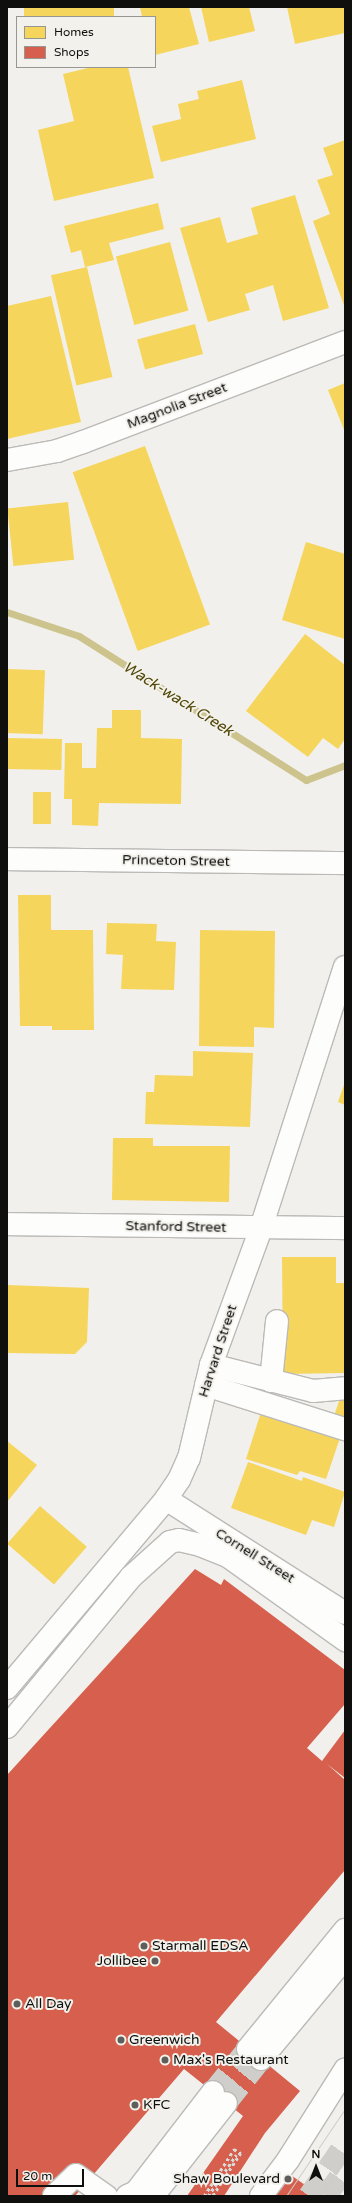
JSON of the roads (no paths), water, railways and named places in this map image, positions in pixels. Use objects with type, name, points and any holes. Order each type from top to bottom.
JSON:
[{"type":"main road","name":"Magnolia Street","points":[[7,460],[50,452],[84,442],[345,342]]},
{"type":"main road","name":"Princeton Street","points":[[7,859],[345,862]]},
{"type":"main road","name":"Harvard Street","points":[[7,1688],[166,1499],[189,1458],[211,1364],[261,1228],[345,967]]},
{"type":"main road","name":"Stanford Street","points":[[7,1224],[345,1228]]},
{"type":"main road","points":[[271,1381],[277,1321]]},
{"type":"main road","points":[[211,1364],[313,1391],[345,1388]]},
{"type":"main road","points":[[206,1385],[345,1429]]},
{"type":"main road","name":"Cornell Street","points":[[166,1499],[345,1613]]},
{"type":"main road","points":[[7,1727],[131,1577],[170,1542],[179,1540],[200,1545],[228,1557],[345,1640]]},
{"type":"main road","points":[[345,1930],[254,2054],[345,1958]]},
{"type":"main road","points":[[261,2196],[288,2160],[345,2070]]},
{"type":"main road","points":[[127,2196],[136,2192],[220,2097],[153,2196]]},
{"type":"main road","points":[[54,2196],[76,2175],[106,2196]]},
{"type":"main road","points":[[65,2196],[76,2185],[90,2196]]},
{"type":"waterway","name":"Wack-wack Creek","points":[[7,612],[79,636],[306,780],[345,765]]},
{"type":"tunnel","points":[[213,2092],[248,2049]]},
{"type":"tunnel","points":[[226,2103],[261,2059]]},
{"type":"tunnel","points":[[309,2196],[345,2144]]},
{"type":"tunnel","points":[[326,2196],[345,2170]]},
{"type":"tram line","points":[[286,2196],[345,2109]]},
{"type":"tram line","points":[[323,2193],[345,2158]]},
{"type":"place","name":"Starmall EDSA","points":[[144,1946]]},
{"type":"place","name":"Jollibee","points":[[155,1961]]},
{"type":"place","name":"All Day","points":[[17,2004]]},
{"type":"place","name":"Greenwich","points":[[121,2040]]},
{"type":"place","name":"Max's Restaurant","points":[[165,2060]]},
{"type":"place","name":"KFC","points":[[135,2105]]},
{"type":"place","name":"Shaw Boulevard","points":[[288,2179]]}]
